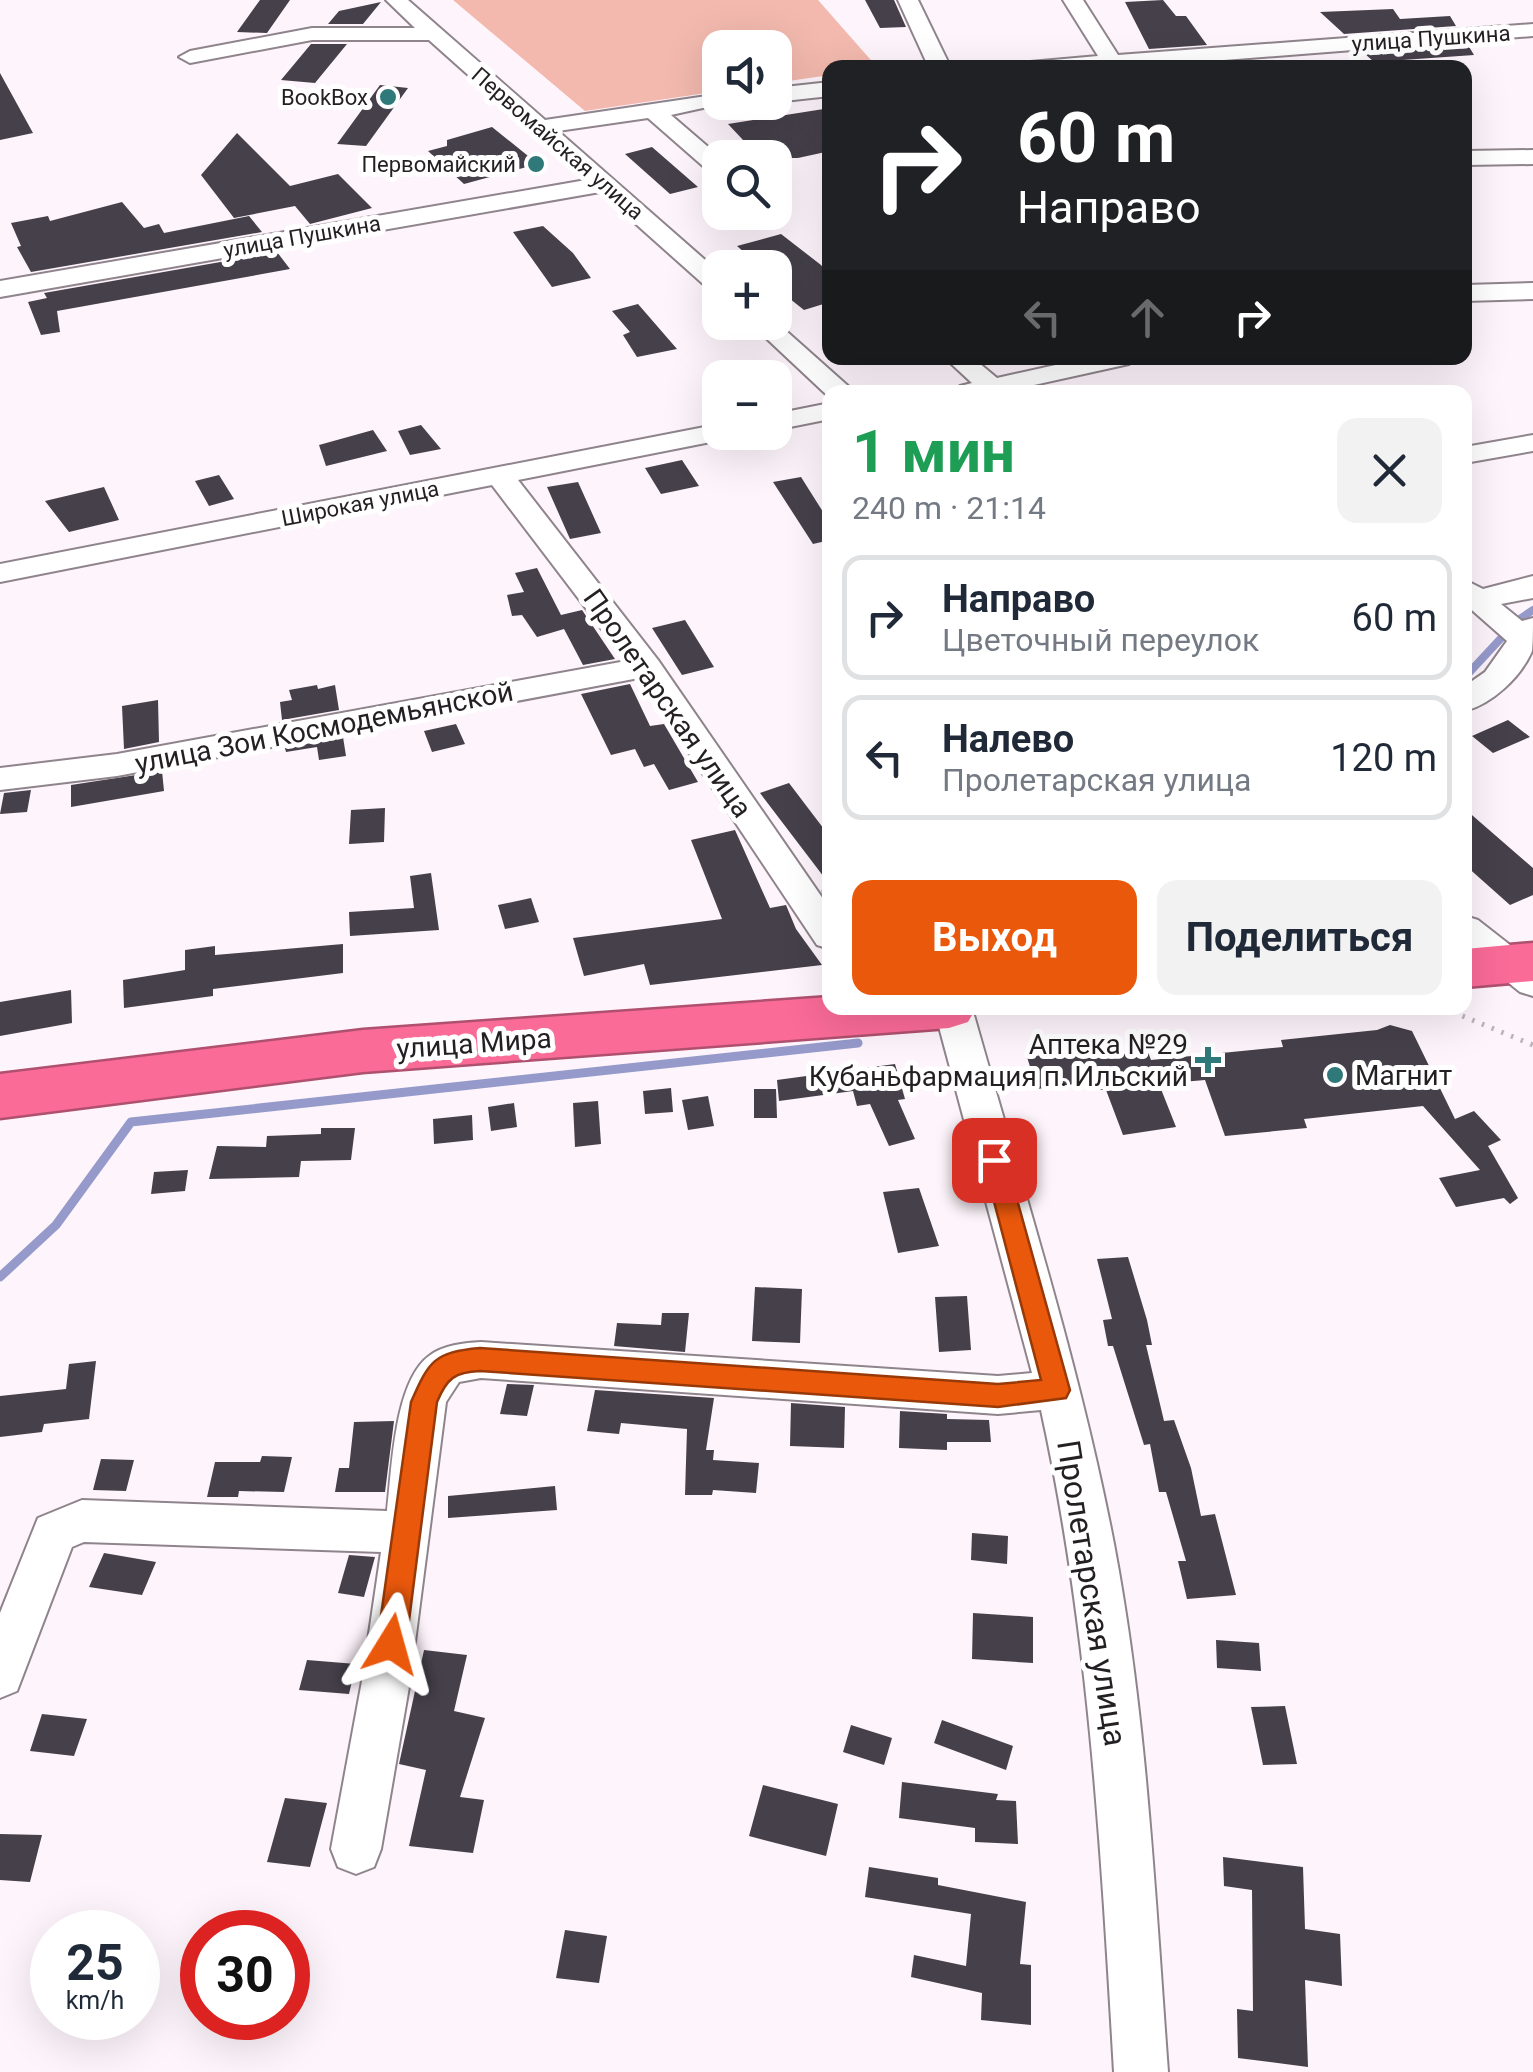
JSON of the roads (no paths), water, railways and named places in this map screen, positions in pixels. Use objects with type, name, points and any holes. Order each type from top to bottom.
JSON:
[{"type":"highway","name":"улица Мира","points":[[0,1096],[363,1051],[822,1015]]},
{"type":"street","name":"Первомайская улица","points":[[396,0],[702,270]]},
{"type":"street","points":[[908,0],[936,60]]},
{"type":"street","points":[[1073,0],[1110,59]]},
{"type":"street","name":"улица Пушкина","points":[[1101,60],[1287,58],[1533,30]]},
{"type":"street","points":[[190,57],[292,36],[434,34]]},
{"type":"street","points":[[792,93],[822,90]]},
{"type":"street","points":[[540,127],[702,103]]},
{"type":"street","points":[[651,109],[702,153]]},
{"type":"street","points":[[1472,158],[1533,157]]},
{"type":"street","name":"улица Пушкина","points":[[0,289],[605,184]]},
{"type":"street","points":[[1472,293],[1533,291]]},
{"type":"street","points":[[781,340],[832,385]]},
{"type":"street","points":[[1002,385],[1089,365]]},
{"type":"street","points":[[792,419],[822,413]]},
{"type":"street","name":"Широкая улица","points":[[0,573],[702,436]]},
{"type":"street","points":[[1472,454],[1533,443]]},
{"type":"street","name":"Пролетарская улица","points":[[500,476],[647,667],[822,924]]},
{"type":"street","points":[[1472,594],[1524,591],[1533,585]]},
{"type":"street","points":[[1472,595],[1526,645],[1496,679],[1472,697]]},
{"type":"street","name":"улица Зои Космодемьянской","points":[[0,779],[118,765],[647,667]]},
{"type":"street","points":[[1472,935],[1510,970]]},
{"type":"street","name":"Пролетарская улица","points":[[953,1015],[1057,1390],[1091,1544],[1118,1732],[1141,2072]]},
{"type":"street","points":[[356,1849],[386,1681],[424,1402],[436,1374],[453,1362],[480,1360],[998,1395],[1057,1390]]},
{"type":"street","points":[[0,1676],[54,1533],[82,1521],[406,1532]]},
{"type":"waterway","points":[[1514,623],[1533,610]]},
{"type":"waterway","points":[[1472,669],[1505,634]]},
{"type":"waterway","points":[[0,1277],[56,1225],[131,1122],[858,1043]]},
{"type":"place","name":"BookBox","points":[[388,97]]},
{"type":"place","name":"Первомайский","points":[[536,164]]},
{"type":"place","name":"Аптека №29 Кубаньфармация п. Ильский","points":[[1208,1060]]},
{"type":"place","name":"Магнит","points":[[1335,1075]]}]
